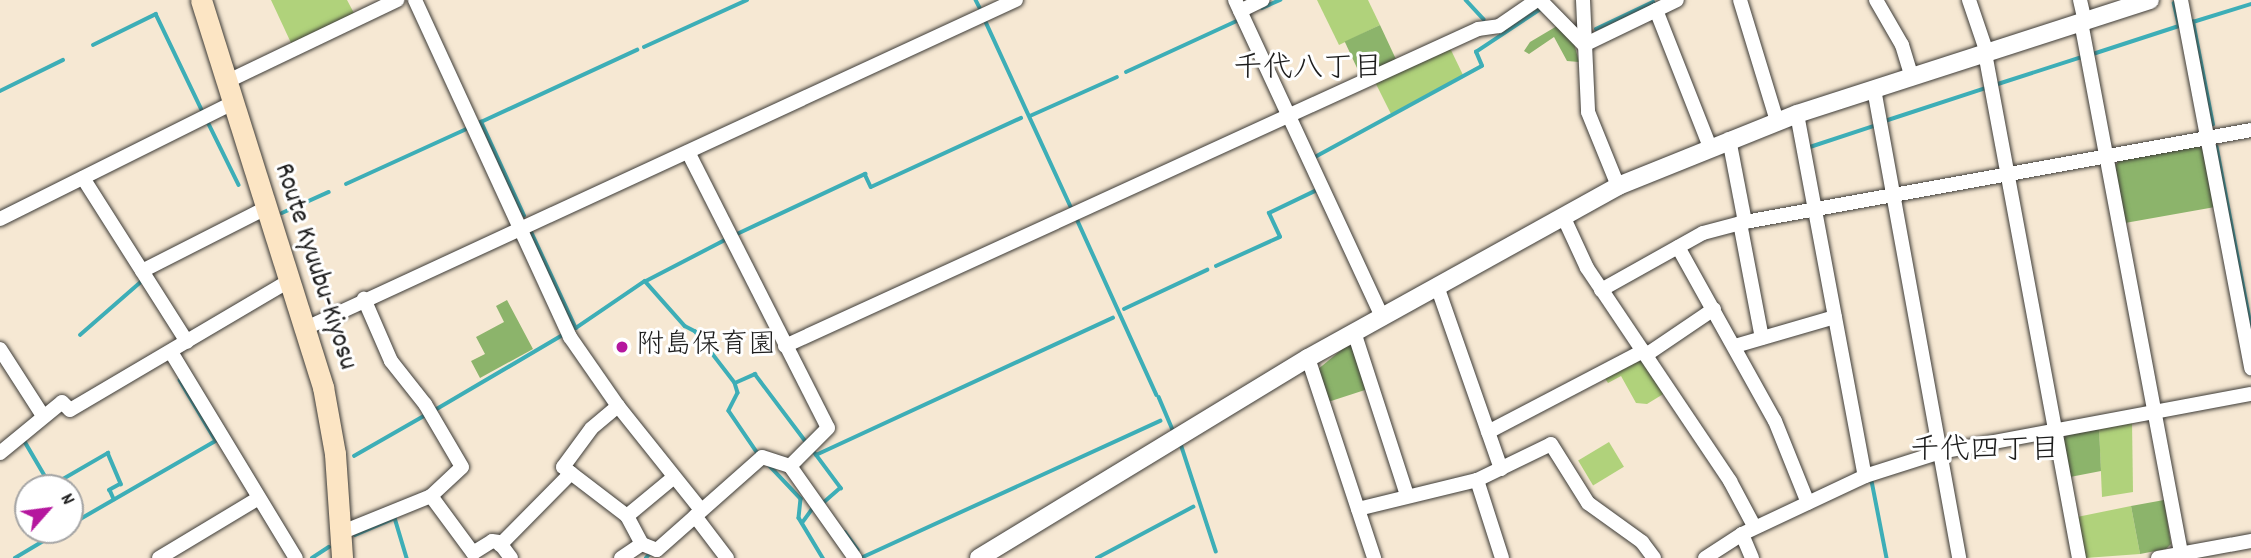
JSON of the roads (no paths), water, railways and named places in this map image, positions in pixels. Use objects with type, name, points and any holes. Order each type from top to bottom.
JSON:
[{"type":"main road","name":"Route Kyuubu-Kiyosu","points":[[201,0],[231,104],[306,328],[329,419],[342,558]]},
{"type":"street","points":[[226,82],[397,0]]},
{"type":"street","points":[[415,0],[522,227],[570,337],[618,406],[674,477],[727,558]]},
{"type":"street","points":[[306,328],[1016,0]]},
{"type":"street","points":[[1263,0],[1237,5],[1382,317]]},
{"type":"street","points":[[785,346],[1478,29],[1499,26],[1541,2],[1562,0]]},
{"type":"street","points":[[1583,0],[1590,124],[1618,186]]},
{"type":"street","points":[[1740,0],[1777,121]]},
{"type":"street","points":[[1876,0],[1902,45],[1912,77]]},
{"type":"street","points":[[1969,0],[1986,53],[2079,558]]},
{"type":"street","points":[[2080,0],[2106,156],[2182,556]]},
{"type":"street","points":[[979,558],[1308,358],[1618,186],[1797,114],[2150,0]]},
{"type":"street","points":[[2181,0],[2251,368]]},
{"type":"street","points":[[1541,2],[1584,45]]},
{"type":"street","points":[[1584,45],[1667,3],[1710,147]]},
{"type":"street","points":[[1874,89],[1959,558]]},
{"type":"street","points":[[0,219],[231,104]]},
{"type":"street","points":[[1797,114],[1865,476]]},
{"type":"street","points":[[1601,290],[1703,233],[1742,223],[2251,130]]},
{"type":"street","points":[[1730,139],[1762,338]]},
{"type":"street","points":[[688,152],[828,428],[790,466]]},
{"type":"street","points":[[83,178],[187,342]]},
{"type":"street","points":[[142,271],[266,208]]},
{"type":"street","points":[[1563,216],[1601,290],[1730,481],[1748,530],[1752,558]]},
{"type":"street","points":[[1678,247],[1776,421],[1808,503]]},
{"type":"street","points":[[0,453],[62,402],[70,410],[291,280]]},
{"type":"street","points":[[1437,286],[1501,469]]},
{"type":"street","points":[[340,533],[431,496],[462,467],[425,404],[391,361],[364,299]]},
{"type":"street","points":[[1488,432],[1644,353],[1714,309]]},
{"type":"street","points":[[1735,346],[1835,317]]},
{"type":"street","points":[[1354,332],[1406,495]]},
{"type":"street","points":[[0,349],[5,371],[43,416]]},
{"type":"street","points":[[171,352],[257,499],[296,558]]},
{"type":"street","points":[[1308,358],[1374,558]]},
{"type":"street","points":[[1705,558],[1748,530],[1865,476],[1940,452],[2251,394]]},
{"type":"street","points":[[618,406],[591,429],[563,467],[627,516],[642,544],[657,550],[762,457],[790,466],[856,558]]},
{"type":"street","points":[[1358,509],[1406,495],[1477,480],[1551,444],[1588,503],[1642,542],[1654,558]]},
{"type":"street","points":[[500,545],[571,473]]},
{"type":"street","points":[[627,516],[674,477]]},
{"type":"street","points":[[1477,480],[1502,558]]},
{"type":"street","points":[[431,496],[473,554],[492,541],[500,545],[511,558]]},
{"type":"street","points":[[159,558],[257,499]]},
{"type":"street","points":[[2158,558],[2182,556],[2251,541]]},
{"type":"street","points":[[621,558],[642,544]]},
{"type":"waterway","points":[[644,47],[747,0]]},
{"type":"waterway","points":[[976,0],[980,8]]},
{"type":"waterway","points":[[1262,8],[1280,0]]},
{"type":"waterway","points":[[1466,0],[1484,19]]},
{"type":"waterway","points":[[1596,29],[1653,2]]},
{"type":"waterway","points":[[2093,54],[2179,26],[2174,4]]},
{"type":"waterway","points":[[2213,125],[2193,22],[2251,4]]},
{"type":"waterway","points":[[1315,157],[1482,66],[1476,52],[1539,10]]},
{"type":"waterway","points":[[93,45],[156,14],[202,110]]},
{"type":"waterway","points":[[1126,72],[1237,21]]},
{"type":"waterway","points":[[986,22],[1072,209]]},
{"type":"waterway","points":[[524,216],[481,122],[637,50]]},
{"type":"waterway","points":[[1998,84],[2082,57]]},
{"type":"waterway","points":[[0,91],[63,60]]},
{"type":"waterway","points":[[1030,116],[1117,77]]},
{"type":"waterway","points":[[1885,121],[1986,88]]},
{"type":"waterway","points":[[735,235],[865,174],[871,187],[1021,118]]},
{"type":"waterway","points":[[208,122],[239,185]]},
{"type":"waterway","points":[[1810,147],[1874,126]]},
{"type":"waterway","points":[[346,184],[469,128]]},
{"type":"waterway","points":[[2217,147],[2251,326]]},
{"type":"waterway","points":[[1216,266],[1280,237],[1269,213],[1317,190]]},
{"type":"waterway","points":[[282,213],[329,192]]},
{"type":"waterway","points":[[1077,219],[1157,395]]},
{"type":"waterway","points":[[531,231],[576,328],[645,281],[685,326],[695,331],[735,383],[738,393],[729,411],[757,452]]},
{"type":"waterway","points":[[646,281],[725,240]]},
{"type":"waterway","points":[[1124,309],[1207,270]]},
{"type":"waterway","points":[[80,335],[142,281]]},
{"type":"waterway","points":[[816,455],[1113,318]]},
{"type":"waterway","points":[[435,410],[563,335]]},
{"type":"waterway","points":[[735,383],[755,374],[807,443]]},
{"type":"waterway","points":[[180,380],[215,439]]},
{"type":"waterway","points":[[1159,397],[1174,432]]},
{"type":"waterway","points":[[354,456],[424,416]]},
{"type":"waterway","points":[[863,557],[1160,421]]},
{"type":"waterway","points":[[24,440],[51,486],[108,453],[121,484],[110,490],[114,499]]},
{"type":"waterway","points":[[84,517],[217,440]]},
{"type":"waterway","points":[[1181,444],[1216,551]]},
{"type":"waterway","points":[[815,453],[841,488],[824,503]]},
{"type":"waterway","points":[[768,464],[801,499],[799,518],[823,558]]},
{"type":"waterway","points":[[1872,481],[1887,558]]},
{"type":"waterway","points":[[1097,558],[1193,507]]},
{"type":"waterway","points":[[802,523],[812,509]]},
{"type":"waterway","points":[[355,535],[395,518],[407,558]]},
{"type":"waterway","points":[[845,532],[858,550]]},
{"type":"waterway","points":[[15,558],[38,544]]},
{"type":"waterway","points":[[312,558],[329,547]]},
{"type":"waterway","points":[[646,558],[651,552]]},
{"type":"place","name":"附島保育園","points":[[622,347]]},
{"type":"district","name":"千代八丁目","points":[[1308,71]]},
{"type":"district","name":"千代四丁目","points":[[1985,453]]}]
